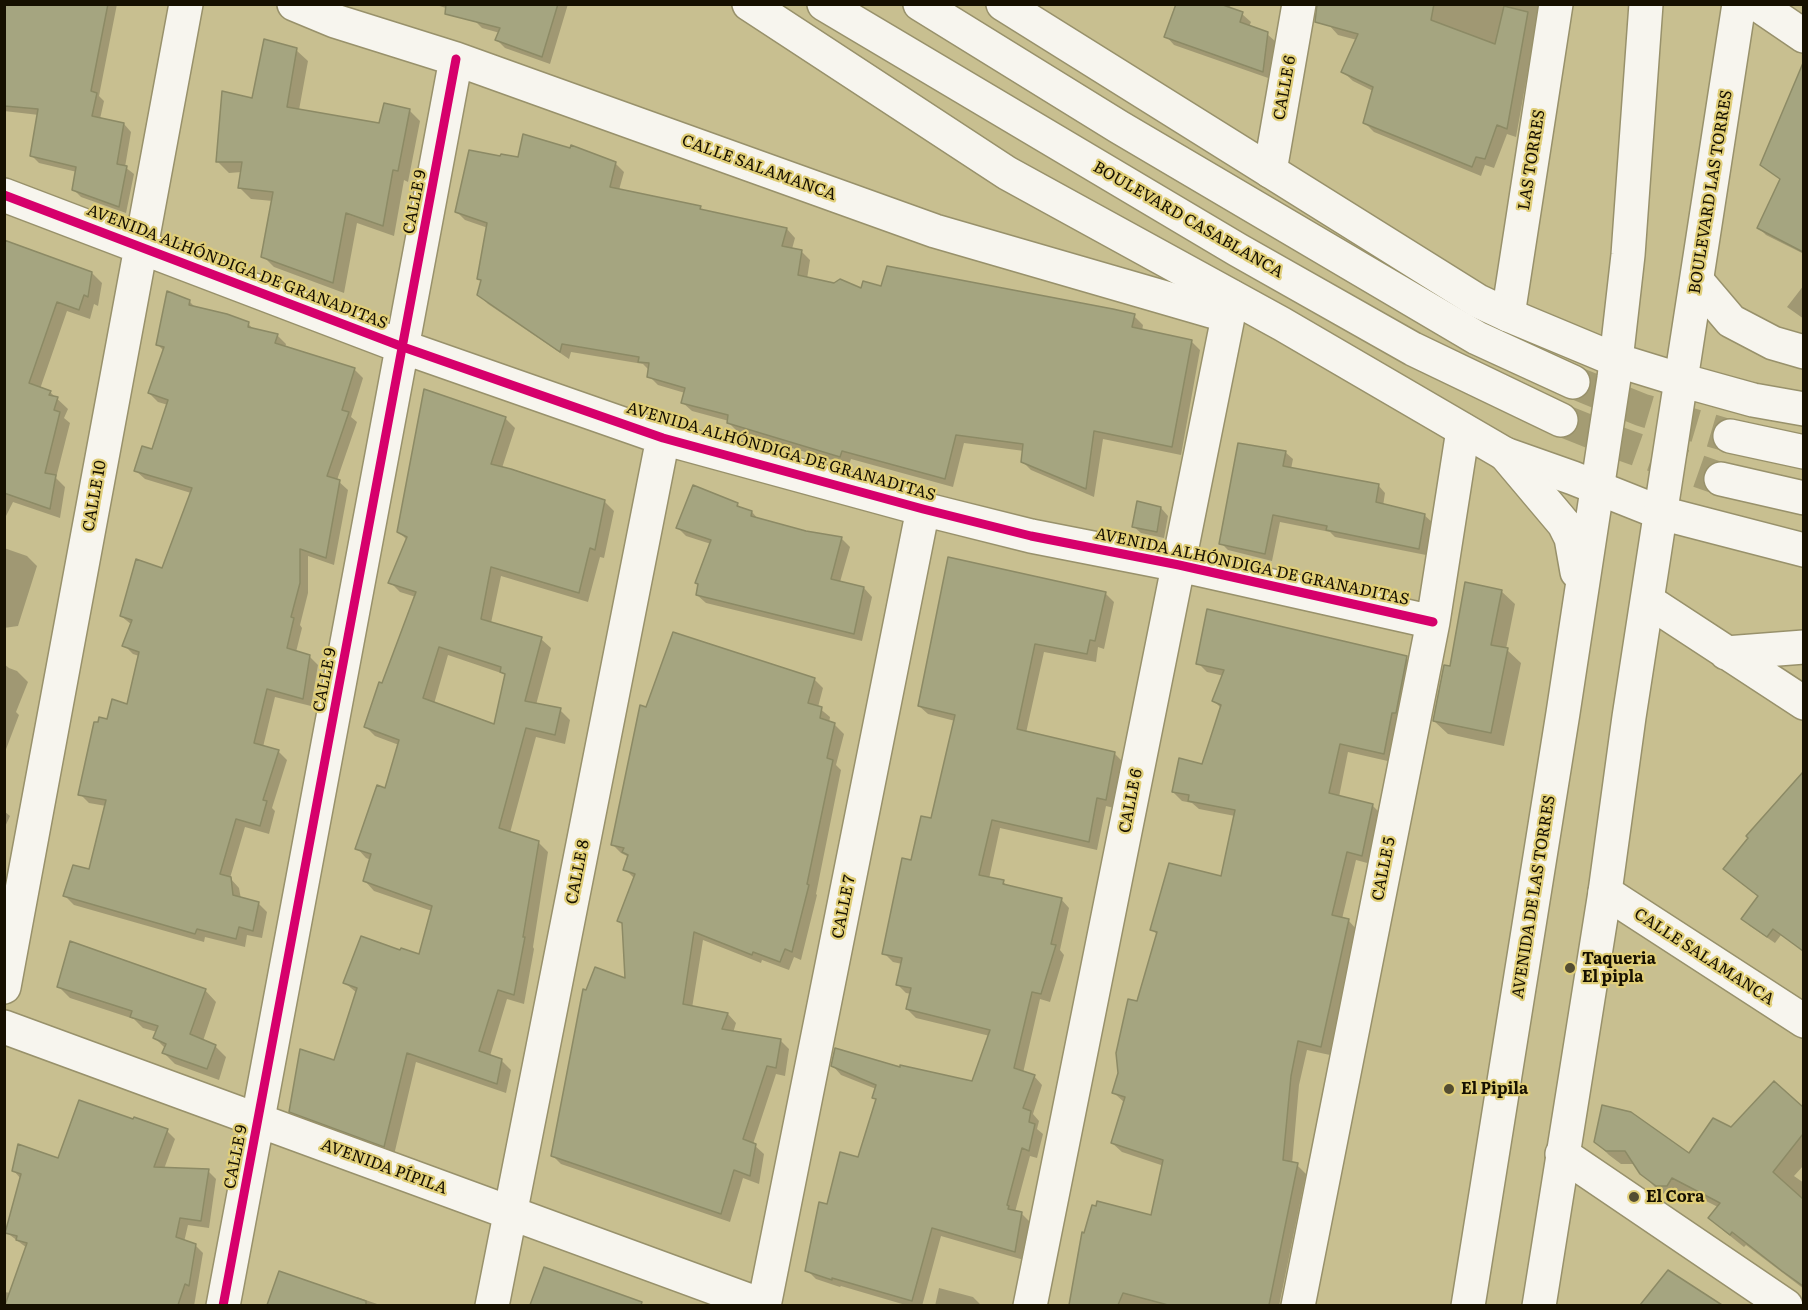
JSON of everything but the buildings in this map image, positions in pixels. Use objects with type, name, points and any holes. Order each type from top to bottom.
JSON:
[{"type":"street","name":"CALLE 10","points":[[4,987],[186,4]]},
{"type":"street","name":"CALLE SALAMANCA","points":[[294,4],[335,21],[456,59],[935,231],[1230,307]]},
{"type":"street","points":[[749,4],[1007,173],[1230,307],[1505,454],[1661,513],[1803,550]]},
{"type":"street","name":"BOULEVARD CASABLANCA","points":[[824,4],[1238,250],[1413,349],[1561,420]]},
{"type":"street","points":[[920,4],[1119,127],[1477,338],[1573,382]]},
{"type":"street","points":[[1003,4],[1041,16],[1270,171],[1478,301],[1616,360],[1753,400],[1803,410]]},
{"type":"street","name":"CALLE 6","points":[[1270,171],[1299,4]]},
{"type":"street","name":"LAS TORRES","points":[[1508,315],[1556,4]]},
{"type":"street","points":[[1616,360],[1628,255],[1646,4]]},
{"type":"street","name":"BOULEVARD LAS TORRES","points":[[1661,513],[1739,4]]},
{"type":"street","points":[[1757,4],[1803,36]]},
{"type":"street","name":"CALLE 9","points":[[223,1305],[456,59]]},
{"type":"street","name":"AVENIDA ALHÓNDIGA DE GRANADITAS","points":[[4,195],[403,347],[663,438],[1031,536],[1179,565],[1433,622]]},
{"type":"street","points":[[1697,281],[1731,321],[1773,343],[1803,352]]},
{"type":"street","name":"CALLE 6","points":[[1030,1305],[1230,307]]},
{"type":"street","name":"AVENIDA DE LAS TORRES","points":[[1468,1305],[1563,713],[1616,360]]},
{"type":"street","name":"CALLE 5","points":[[1298,1305],[1433,622],[1463,430]]},
{"type":"street","points":[[1730,436],[1803,452]]},
{"type":"street","name":"CALLE 8","points":[[492,1305],[663,438]]},
{"type":"street","points":[[1505,454],[1564,524],[1571,538],[1577,565],[1579,602]]},
{"type":"street","points":[[1721,479],[1803,498]]},
{"type":"street","name":"CALLE 7","points":[[764,1305],[923,508]]},
{"type":"street","points":[[1539,1305],[1605,892],[1661,513]]},
{"type":"street","points":[[1648,601],[1803,703]]},
{"type":"street","points":[[1726,653],[1803,647]]},
{"type":"street","name":"CALLE SALAMANCA","points":[[1605,892],[1803,1021]]},
{"type":"street","name":"AVENIDA PÍPILA","points":[[4,1027],[764,1305]]},
{"type":"street","points":[[1562,1154],[1786,1305]]},
{"type":"tunnel","points":[[1573,382],[1642,410],[1730,436]]},
{"type":"tunnel","points":[[1561,420],[1721,479]]},
{"type":"cycle path","points":[[223,1306],[456,59]]},
{"type":"cycle path","points":[[4,195],[403,347],[663,438],[1031,536],[1179,565],[1433,622]]},
{"type":"place","name":"Taqueria El pipla","points":[[1570,968]]},
{"type":"place","name":"El Pipila","points":[[1449,1089]]},
{"type":"place","name":"El Cora","points":[[1634,1197]]}]
